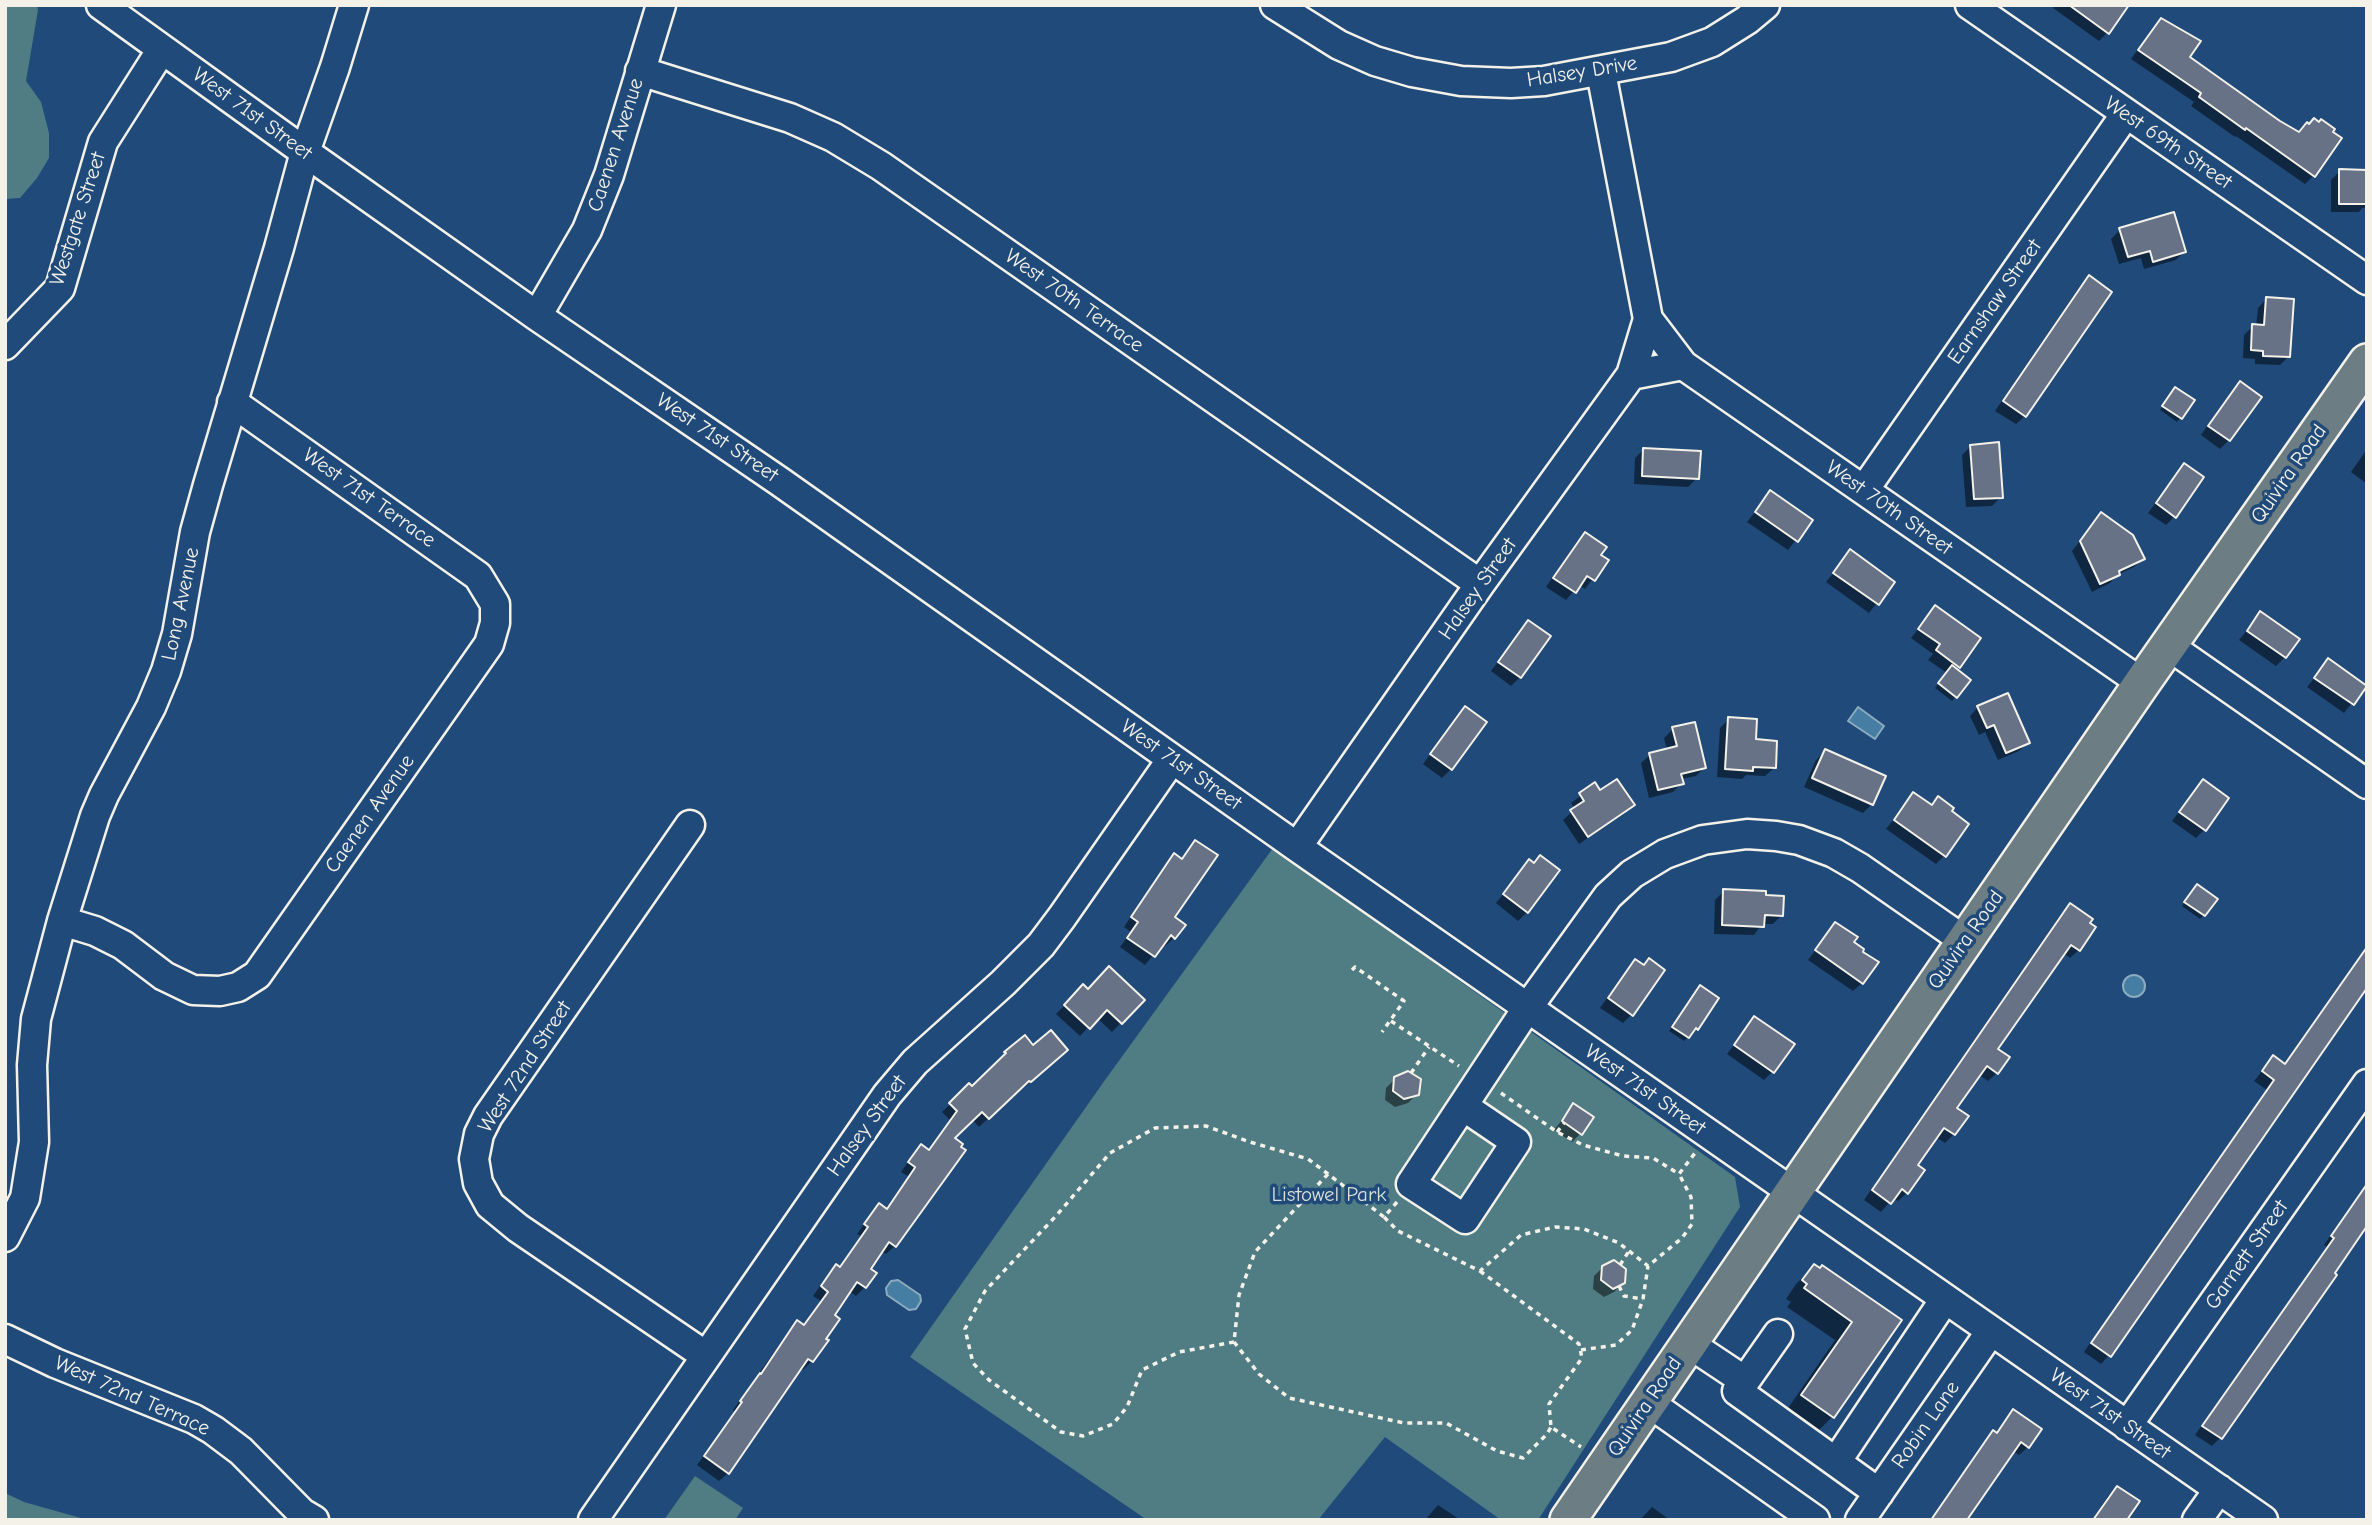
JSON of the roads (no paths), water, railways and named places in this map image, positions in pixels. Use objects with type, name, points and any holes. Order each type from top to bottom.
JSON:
[{"type":"main road","name":"Quivira Road","points":[[1568,1520],[1791,1192],[2367,362]]},
{"type":"street","name":"West 71st Street","points":[[102,5],[537,316],[779,481],[1297,847],[2263,1520]]},
{"type":"street","name":"Long Avenue","points":[[5,1237],[25,1198],[34,1142],[32,1065],[36,1019],[62,921],[95,816],[151,707],[166,671],[177,634],[195,533],[305,152],[354,5]]},
{"type":"street","name":"Caenen Avenue","points":[[537,316],[587,230],[609,175],[661,5]]},
{"type":"street","name":"Halsey Drive","points":[[1275,5],[1339,45],[1376,61],[1412,72],[1461,81],[1511,83],[1601,72],[1671,57],[1712,42],[1765,5]]},
{"type":"street","name":"West 69th Street","points":[[1970,5],[2367,279]]},
{"type":"street","name":"Westgate Street","points":[[5,345],[60,288],[103,142],[162,49]]},
{"type":"street","name":"West 70th Terrace","points":[[640,71],[790,118],[833,138],[881,166],[1480,584]]},
{"type":"street","name":"West 70th Street","points":[[1601,72],[1648,319],[1683,365],[2142,684]]},
{"type":"street","name":"Earnshaw Street","points":[[1864,490],[2126,115]]},
{"type":"street","name":"West 70th Street","points":[[1632,375],[1648,319]]},
{"type":"street","points":[[1632,375],[1683,365]]},
{"type":"street","name":"Halsey Street","points":[[1297,847],[1480,584],[1632,375]]},
{"type":"street","name":"West 71st Terrace","points":[[232,402],[478,576],[495,604]]},
{"type":"street","name":"Caenen Avenue","points":[[62,921],[95,931],[123,945],[164,976],[193,990],[220,992],[238,987],[257,975],[489,643],[495,623],[495,604]]},
{"type":"street","points":[[2169,646],[2367,784]]},
{"type":"street","name":"Halsey Street","points":[[593,1520],[887,1094],[915,1062],[1003,984],[1041,945],[1172,759]]},
{"type":"street","name":"West 72nd Street","points":[[690,825],[488,1116],[479,1134],[474,1159],[478,1183],[490,1205],[518,1228],[706,1356]]},
{"type":"street","points":[[1463,1106],[1516,1143],[1465,1219],[1411,1184],[1528,1007],[1608,896],[1632,874],[1665,853],[1703,840],[1747,834],[1776,836],[1799,840],[1834,853],[1860,867],[1965,941]]},
{"type":"street","name":"Garnett Street","points":[[2127,1426],[2367,1084]]},
{"type":"street","points":[[1836,1462],[1945,1299]]},
{"type":"street","name":"Robin Lane","points":[[1860,1520],[1991,1331]]},
{"type":"street","points":[[1778,1334],[1737,1391],[1879,1493]]},
{"type":"street","name":"West 72nd Terrace","points":[[5,1339],[55,1363],[194,1419],[213,1430],[241,1451],[302,1513],[314,1520]]},
{"type":"street","points":[[1688,1343],[1745,1381]]},
{"type":"street","points":[[1648,1402],[1815,1520]]},
{"type":"street","points":[[2197,1520],[2218,1489]]},
{"type":"water","points":[[1858,707],[1884,726],[1875,739],[1848,721]]},
{"type":"water","points":[[2134,975],[2142,978],[2145,986],[2142,994],[2134,997],[2126,994],[2123,986],[2126,978]]},
{"type":"water","points":[[898,1280],[920,1295],[921,1301],[916,1309],[909,1310],[887,1295],[886,1288],[891,1281]]},
{"type":"park label","name":"Listowel Park","points":[[1329,1195]]}]
